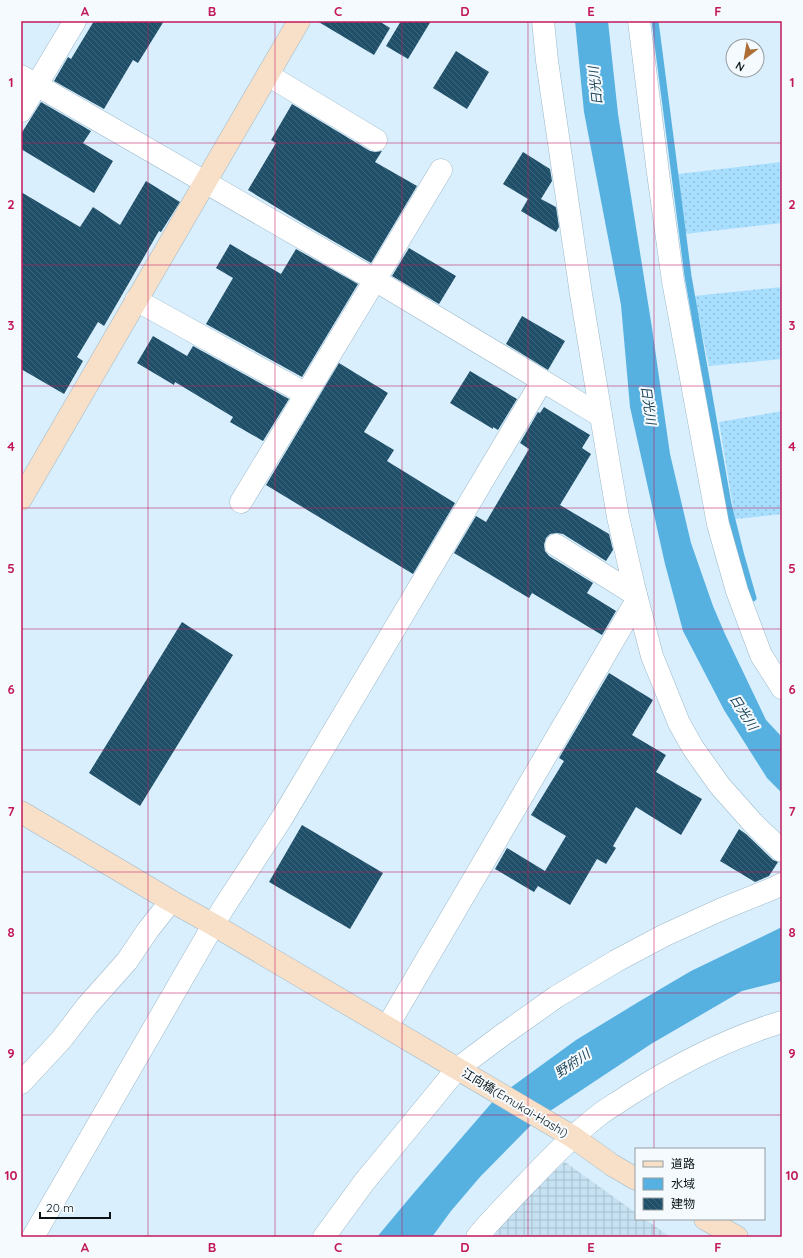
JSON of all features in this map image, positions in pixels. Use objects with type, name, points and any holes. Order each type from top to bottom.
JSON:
[{"type":"street","points":[[21,111],[29,80],[75,21]]},
{"type":"street","points":[[21,499],[299,21]]},
{"type":"street","points":[[543,21],[547,61],[581,294],[618,517],[652,656],[679,723],[693,748],[720,786],[753,823],[782,851]]},
{"type":"street","points":[[639,21],[673,281],[718,524],[737,591],[760,656],[782,688]]},
{"type":"street","points":[[268,75],[376,140]]},
{"type":"street","points":[[29,80],[375,280],[542,382],[601,416]]},
{"type":"street","points":[[241,502],[441,170]]},
{"type":"street","points":[[136,300],[306,394]]},
{"type":"street","points":[[33,1237],[222,910],[282,818],[542,382]]},
{"type":"street","points":[[556,545],[637,597]]},
{"type":"street","points":[[387,1027],[637,597]]},
{"type":"street","name":"江向橋(Emukai-Hashi)","points":[[21,812],[573,1137],[612,1165],[635,1178]]},
{"type":"street","points":[[324,1237],[365,1181],[457,1069],[556,997],[616,961],[672,932],[782,884]]},
{"type":"street","points":[[21,1083],[61,1040],[88,1006],[128,961],[148,930],[171,901]]},
{"type":"street","points":[[477,1237],[489,1222],[573,1137],[600,1114],[654,1079],[707,1052],[762,1028],[782,1022]]},
{"type":"street","points":[[707,1220],[730,1235]]},
{"type":"shaded area","points":[[782,162],[782,223],[685,234],[678,174]]},
{"type":"shaded area","points":[[782,287],[782,359],[709,366],[694,296]]},
{"type":"shaded area","points":[[782,411],[782,514],[735,519],[719,422]]},
{"type":"shaded area","points":[[565,1162],[635,1212],[635,1220],[646,1220],[670,1237],[493,1237],[519,1203]]},
{"type":"water","name":"日光川","points":[[575,21],[608,21],[618,114],[652,328],[670,454],[691,543],[713,606],[766,720],[782,737],[782,793],[767,778],[724,710],[683,631],[665,564],[630,407],[621,305],[584,112]]},
{"type":"water","name":"野府川","points":[[782,927],[782,981],[742,991],[651,1044],[535,1121],[480,1177],[451,1211],[432,1237],[377,1237],[495,1099],[576,1040],[640,1001],[691,971]]},
{"type":"building","points":[[94,21],[164,21],[138,63],[133,60],[104,109],[54,81],[68,57],[71,59]]},
{"type":"building","points":[[317,21],[379,21],[390,28],[374,55]]},
{"type":"building","points":[[401,21],[431,21],[408,59],[386,46]]},
{"type":"building","points":[[456,51],[489,72],[467,109],[433,88]]},
{"type":"building","points":[[41,102],[91,131],[83,143],[113,161],[94,193],[21,149],[21,134]]},
{"type":"building","points":[[292,104],[370,151],[382,151],[375,162],[417,186],[371,263],[248,190],[276,143],[271,140]]},
{"type":"building","points":[[523,152],[550,169],[552,181],[541,199],[556,207],[559,227],[556,232],[521,211],[528,199],[503,184]]},
{"type":"building","points":[[146,181],[180,202],[161,232],[159,231],[104,326],[98,322],[77,357],[83,361],[64,394],[21,369],[21,192],[80,227],[93,207],[120,225]]},
{"type":"building","points":[[230,244],[281,274],[296,249],[358,284],[302,377],[206,324],[233,278],[216,268]]},
{"type":"building","points":[[409,248],[456,276],[439,304],[392,276]]},
{"type":"building","points":[[522,316],[565,341],[548,370],[506,344]]},
{"type":"building","points":[[153,336],[187,356],[193,346],[289,399],[263,441],[230,422],[233,417],[175,382],[174,385],[137,363]]},
{"type":"building","points":[[339,363],[388,393],[364,432],[394,450],[387,461],[455,503],[413,574],[266,485]]},
{"type":"building","points":[[470,371],[517,399],[498,430],[493,427],[493,429],[450,403]]},
{"type":"building","points":[[544,407],[590,435],[582,448],[591,454],[560,505],[609,534],[613,550],[606,561],[563,534],[557,533],[550,534],[546,538],[544,545],[545,551],[549,556],[593,583],[587,593],[616,611],[602,635],[532,593],[529,598],[454,553],[476,516],[486,522],[529,449],[520,443],[538,412],[540,413]]},
{"type":"building","points":[[182,622],[233,655],[140,806],[89,773]]},
{"type":"building","points":[[609,673],[653,700],[632,735],[666,755],[656,772],[702,799],[681,835],[636,807],[613,846],[616,848],[606,864],[597,859],[570,905],[538,886],[534,892],[495,869],[507,848],[545,871],[566,836],[531,815],[564,761],[559,758]]},
{"type":"building","points":[[302,825],[383,873],[350,929],[269,882]]},
{"type":"building","points":[[739,829],[773,860],[778,862],[769,876],[755,882],[720,861]]},
{"type":"waterway","points":[[655,21],[688,276],[728,504],[753,598]]}]
